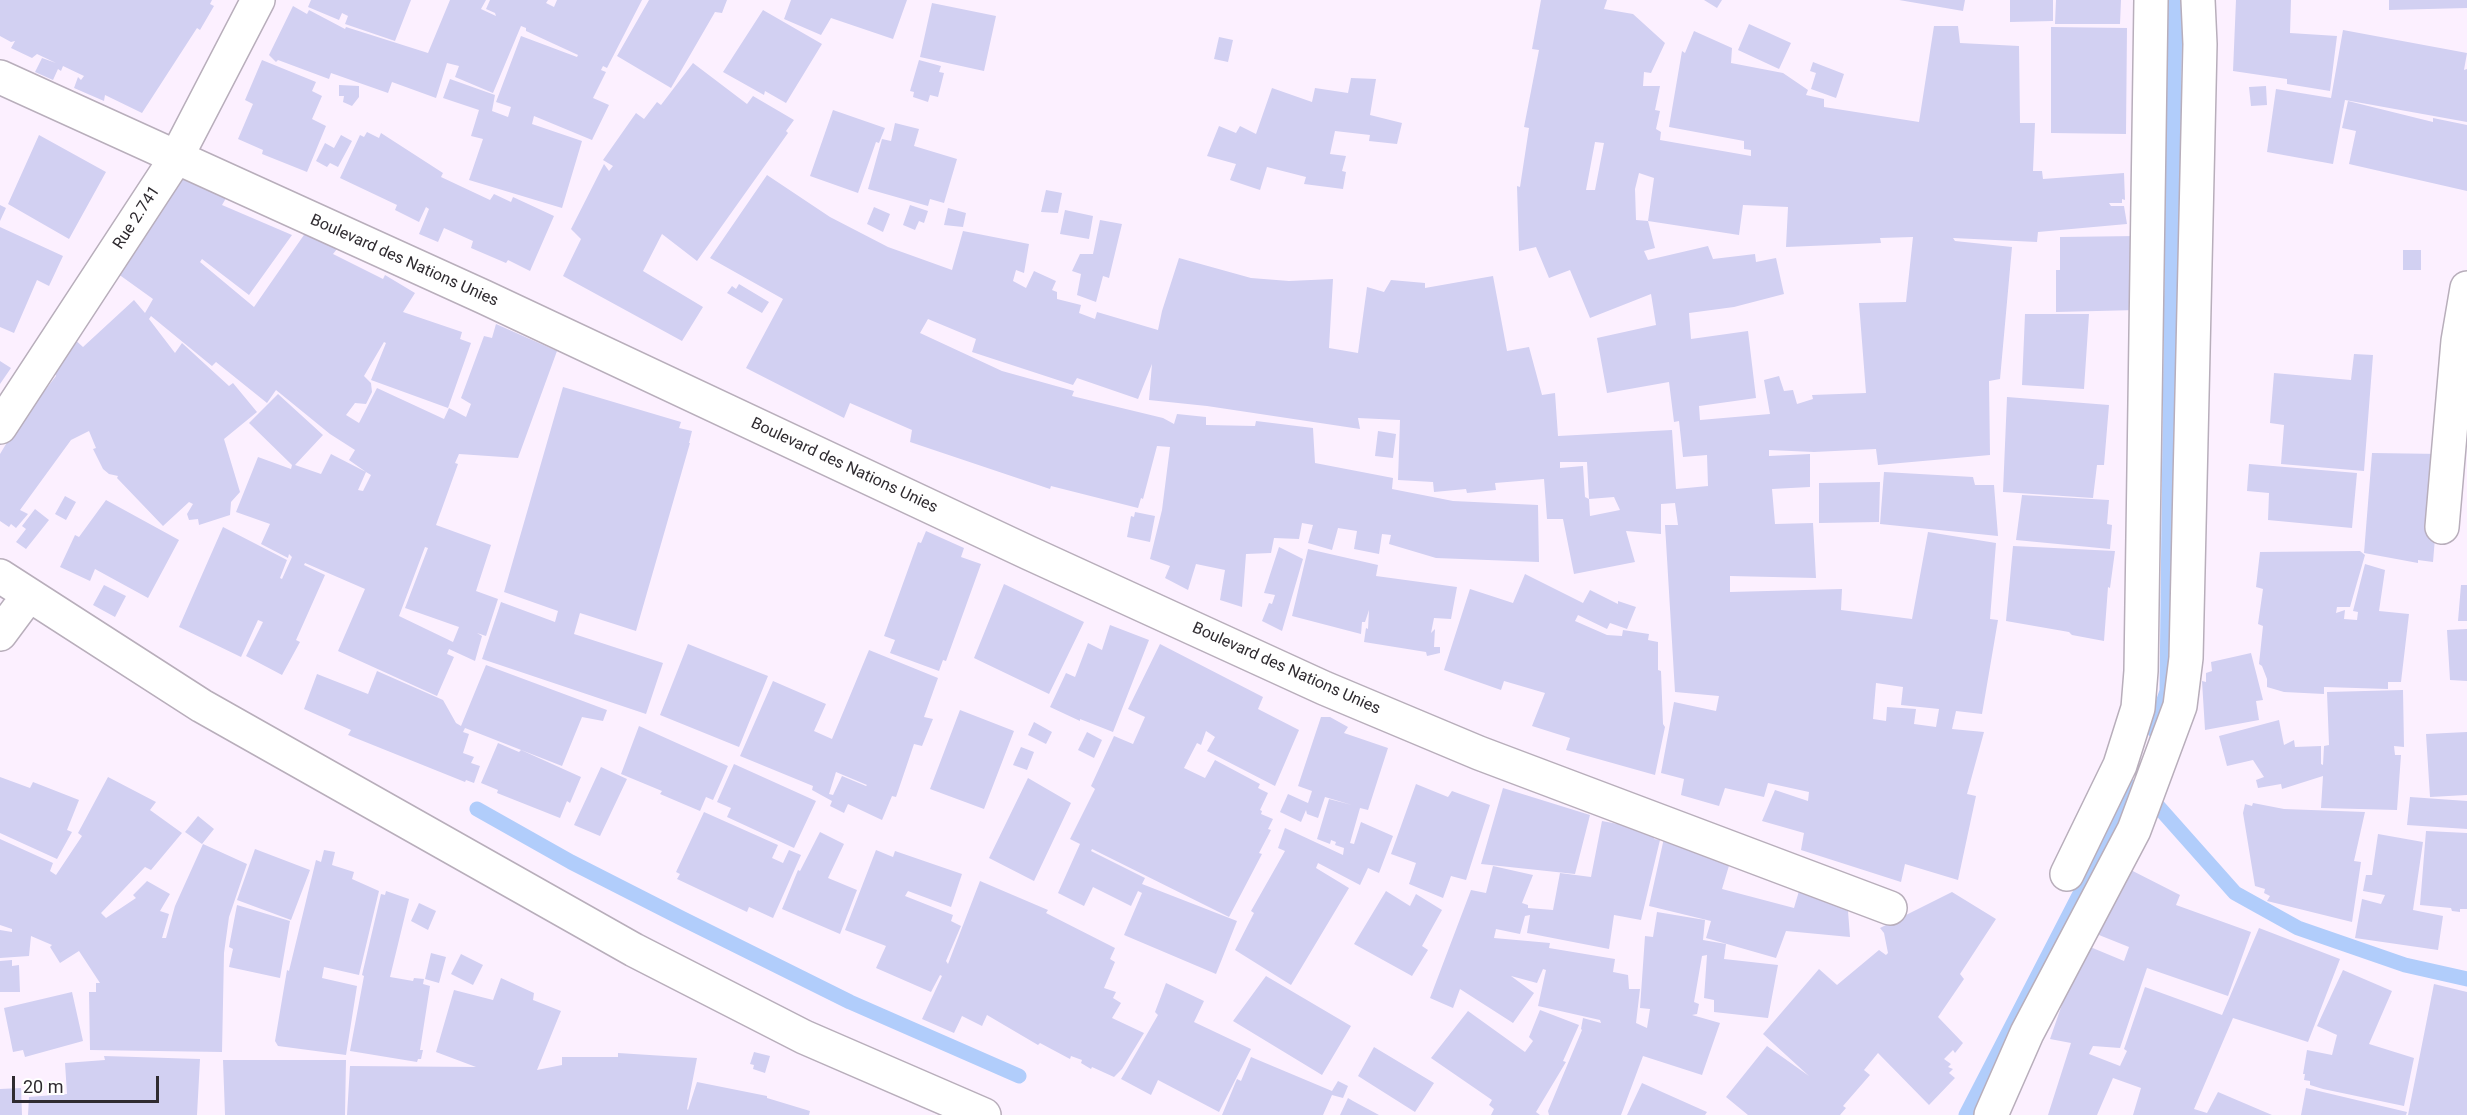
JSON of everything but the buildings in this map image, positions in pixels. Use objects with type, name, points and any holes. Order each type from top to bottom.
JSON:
[{"type":"street","name":"Rue 2.741","points":[[0,427],[176,158],[258,0]]},
{"type":"street","points":[[2067,874],[2120,765],[2138,708],[2142,659],[2152,73],[2151,0]]},
{"type":"street","points":[[1991,1115],[2027,1034],[2134,830],[2180,706],[2186,658],[2200,56],[2198,0]]},
{"type":"street","name":"Boulevard des Nations Unies","points":[[0,77],[484,297],[1018,548],[1324,688],[1479,753],[1890,908]]},
{"type":"street","points":[[2442,527],[2458,341],[2467,288]]},
{"type":"street","points":[[0,576],[202,706],[634,950],[804,1037],[984,1115]]},
{"type":"street","points":[[0,634],[29,595]]},
{"type":"waterway","points":[[2154,730],[2167,691],[2175,0]]},
{"type":"waterway","points":[[1966,1115],[2135,787]]},
{"type":"waterway","points":[[2147,794],[2235,893],[2298,928],[2405,965],[2467,979]]},
{"type":"waterway","points":[[477,809],[571,862],[850,1002],[1019,1076]]}]
